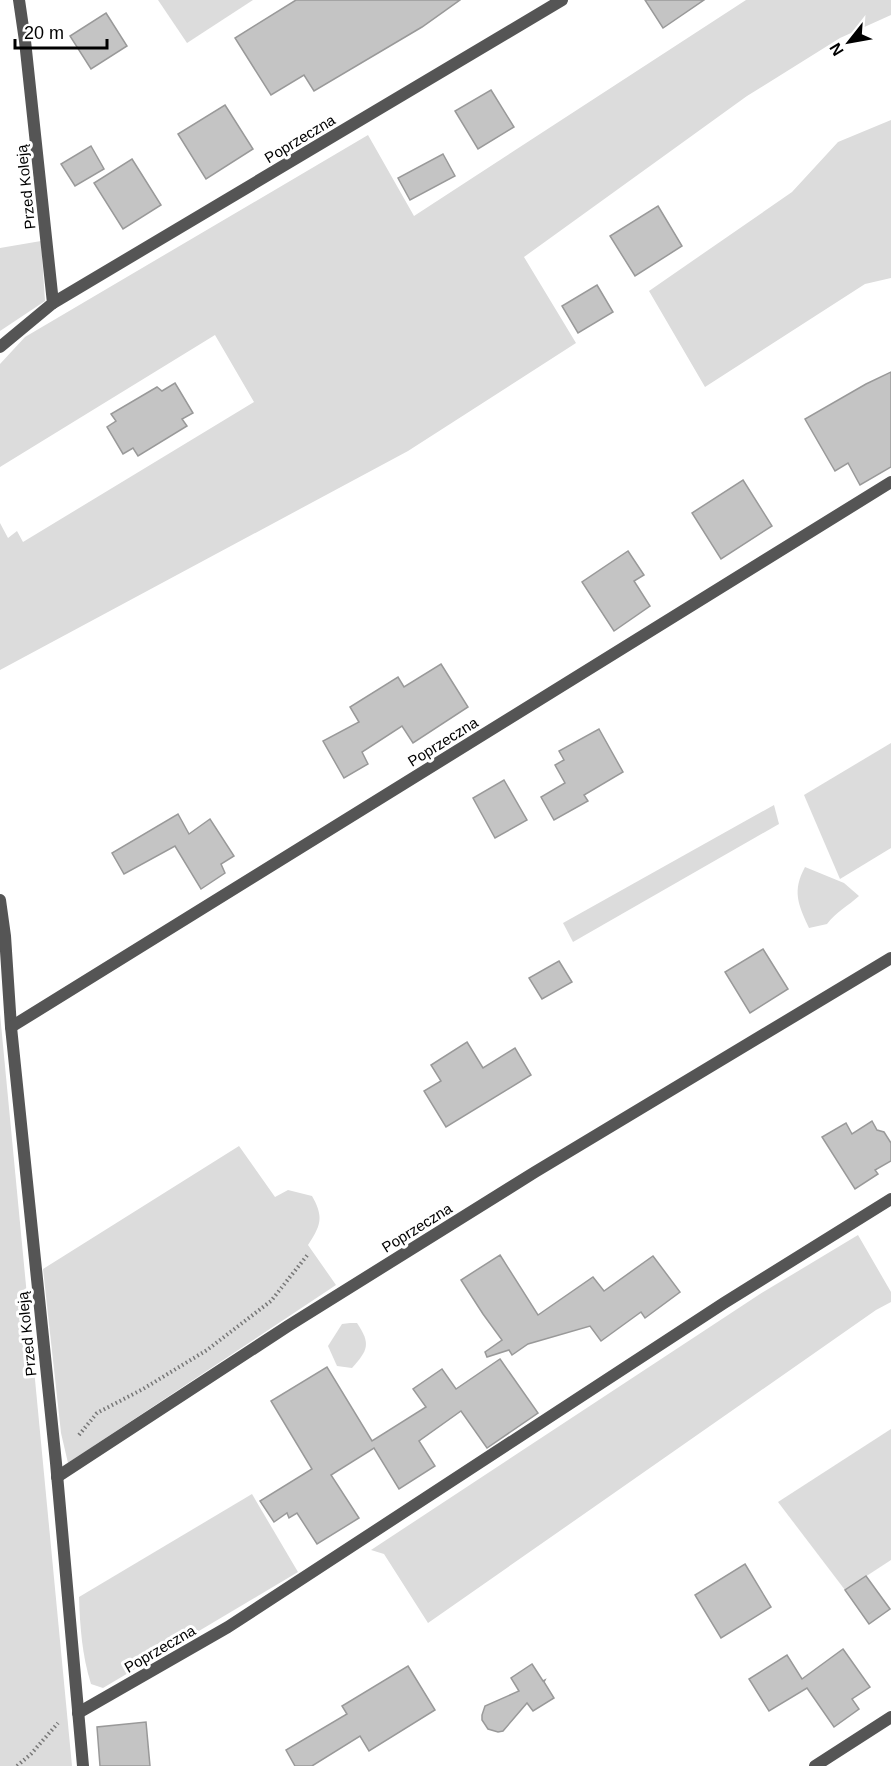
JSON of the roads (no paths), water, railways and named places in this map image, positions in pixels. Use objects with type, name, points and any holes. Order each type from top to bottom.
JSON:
[{"type":"street","name":"Przed Koleją","points":[[19,0],[53,303]]},
{"type":"street","name":"Poprzeczna","points":[[53,303],[562,0]]},
{"type":"street","points":[[0,347],[53,303]]},
{"type":"street","name":"Poprzeczna","points":[[11,1027],[891,482]]},
{"type":"street","name":"Przed Koleją","points":[[0,900],[56,1463],[83,1766]]},
{"type":"street","name":"Poprzeczna","points":[[57,1477],[288,1326],[534,1172],[891,958]]},
{"type":"street","name":"Poprzeczna","points":[[78,1711],[228,1627],[723,1304],[891,1200]]},
{"type":"street","points":[[815,1766],[891,1717]]}]
